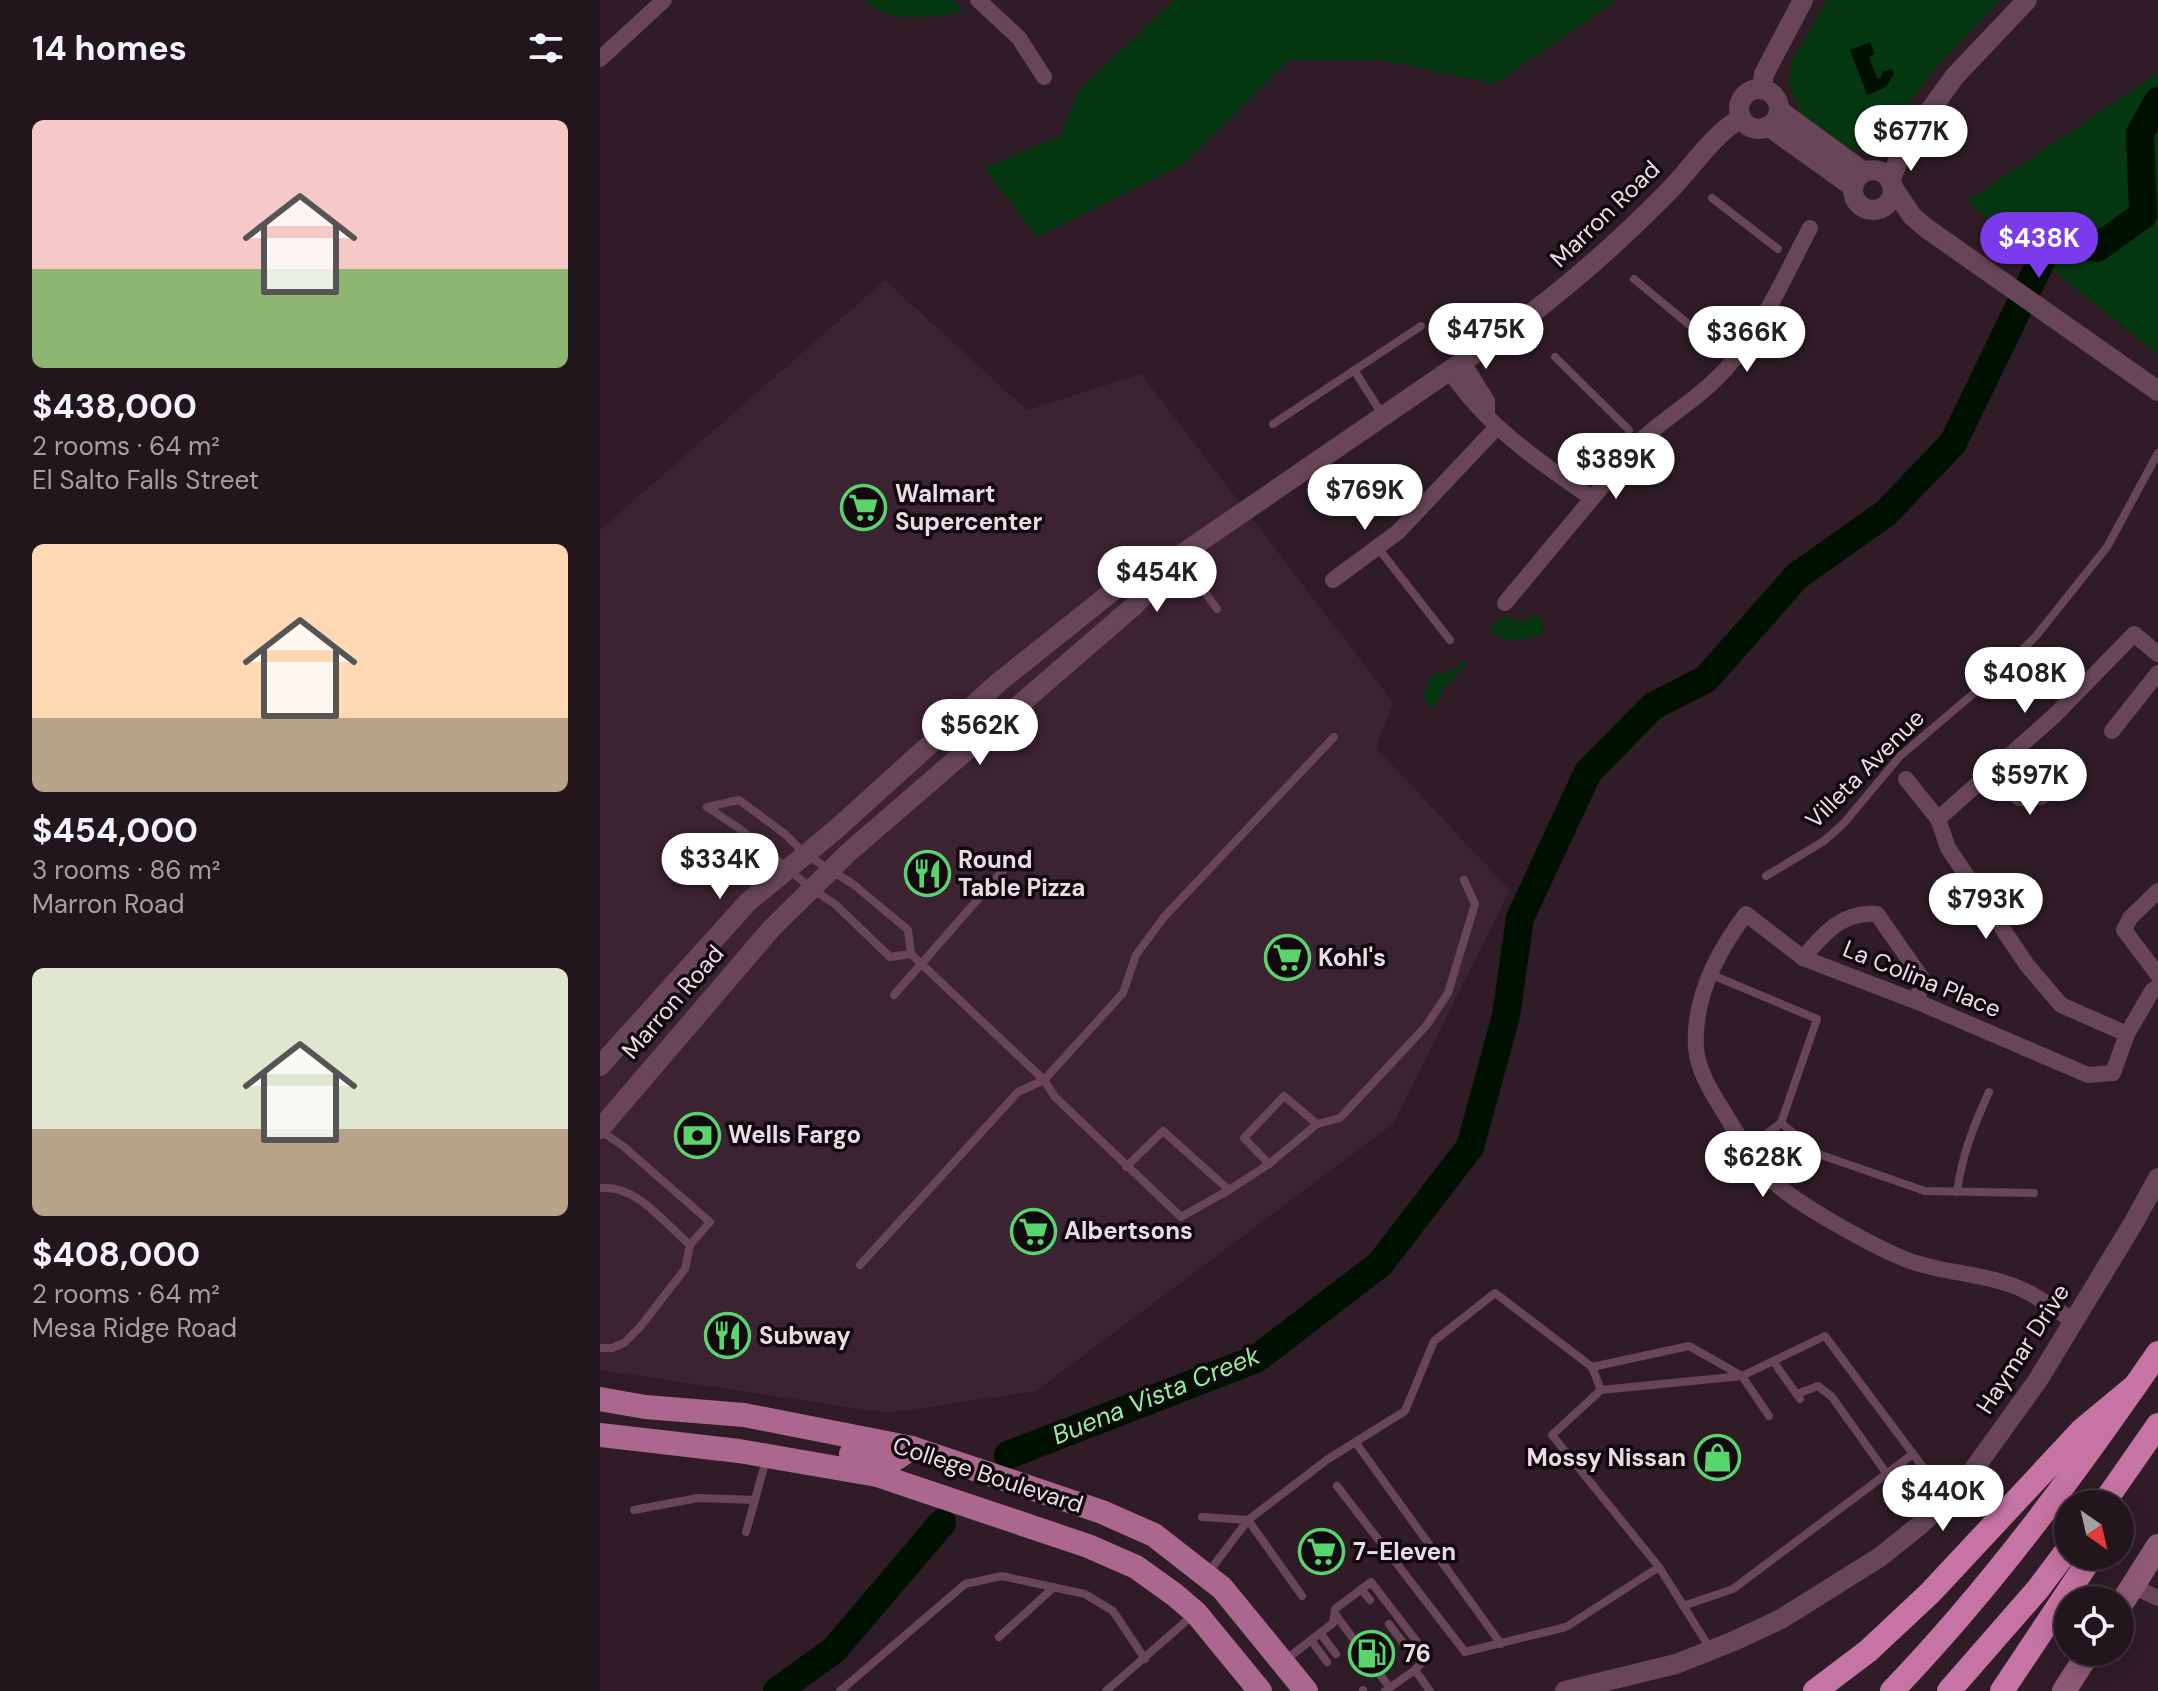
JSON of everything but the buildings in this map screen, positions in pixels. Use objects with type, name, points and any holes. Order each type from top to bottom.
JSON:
[{"type":"highway","points":[[1892,1691],[1930,1652],[2013,1555],[2158,1353]]},
{"type":"highway","points":[[1815,1691],[1868,1651],[1930,1593],[2082,1430],[2135,1386]]},
{"type":"highway","points":[[2113,1490],[2158,1425]]},
{"type":"highway","points":[[2131,1490],[2158,1442]]},
{"type":"highway","points":[[1949,1691],[2054,1567]]},
{"type":"highway","points":[[2002,1691],[2083,1570]]},
{"type":"main road","name":"College Boulevard","points":[[600,1399],[645,1407],[744,1415],[912,1448],[1102,1512],[1154,1535],[1207,1575],[1245,1615],[1306,1691]]},
{"type":"main road","name":"College Boulevard","points":[[600,1435],[767,1455],[877,1475],[1088,1546],[1136,1567],[1196,1613],[1260,1691]]},
{"type":"main road","points":[[767,1455],[769,1447],[781,1442],[892,1461],[912,1448]]},
{"type":"main road","points":[[2133,1586],[2158,1546]]},
{"type":"main road","points":[[1157,1581],[1163,1575],[1195,1581],[1207,1575]]},
{"type":"main road","points":[[1196,1613],[1221,1620],[1245,1615]]},
{"type":"main road","points":[[2064,1691],[2080,1666]]},
{"type":"street","points":[[600,59],[664,0]]},
{"type":"street","points":[[978,0],[1019,38],[1044,77]]},
{"type":"street","points":[[1762,89],[1764,74],[1803,0]]},
{"type":"street","points":[[1875,179],[1891,198],[1881,208],[1873,210],[1862,207],[1854,198],[1904,146],[1955,76],[2027,0]]},
{"type":"street","points":[[1762,89],[1775,97],[1773,118],[1756,128],[1741,118],[1741,100],[1750,91],[1762,89]]},
{"type":"street","name":"Marron Road","points":[[600,1066],[748,902],[834,831],[999,682],[1123,583],[1179,556],[1569,286],[1670,190],[1728,126],[1741,118]]},
{"type":"street","points":[[1773,118],[1875,179],[1919,222],[2158,391]]},
{"type":"street","points":[[1881,208],[1919,222]]},
{"type":"street","points":[[1505,603],[1592,498],[1635,435],[1712,383],[1768,309],[1786,255],[1810,228]]},
{"type":"street","points":[[1455,365],[1466,396],[1477,409],[1592,498]]},
{"type":"street","points":[[1333,580],[1398,532],[1492,420]]},
{"type":"street","name":"Marron Road","points":[[600,1130],[742,961],[812,889],[979,738],[1135,605],[1179,556]]},
{"type":"street","points":[[1938,819],[2055,715],[2134,634],[2158,654]]},
{"type":"street","points":[[2112,731],[2158,673]]},
{"type":"street","points":[[1993,768],[2019,798],[2041,797],[2072,769]]},
{"type":"street","points":[[1906,779],[1938,819],[1948,848],[2027,965],[2061,1005],[2127,1034],[2152,991],[2158,987]]},
{"type":"street","points":[[2158,891],[2130,918],[2124,930],[2158,975]]},
{"type":"street","points":[[1803,958],[1834,924],[1860,913],[1877,914],[1921,977],[1918,1002]]},
{"type":"street","name":"La Colina Place","points":[[1710,974],[1729,937],[1746,914],[1803,958],[1918,1002],[2088,1075],[2113,1073],[2127,1034]]},
{"type":"street","points":[[1710,974],[1699,1008],[1696,1049],[1705,1081],[1746,1148],[1770,1179],[1795,1199],[1885,1250],[1912,1262],[2013,1285],[2074,1321]]},
{"type":"street","name":"Haymar Drive","points":[[1565,1691],[1676,1664],[1781,1619],[1880,1557],[1920,1525],[1966,1480],[2038,1380],[2158,1178]]},
{"type":"street","points":[[2134,1596],[2158,1598]]},
{"type":"lane","points":[[1712,198],[1786,255]]},
{"type":"lane","points":[[1634,279],[1710,342]]},
{"type":"lane","points":[[1273,424],[1421,326]]},
{"type":"lane","points":[[1555,357],[1635,435]]},
{"type":"lane","points":[[1354,370],[1383,415]]},
{"type":"lane","name":"Villeta Avenue","points":[[1766,876],[1824,841],[1844,823],[1900,756],[2007,665],[2036,636],[2107,547],[2158,453]]},
{"type":"lane","points":[[1378,548],[1450,640]]},
{"type":"lane","points":[[1179,556],[1217,609]]},
{"type":"lane","points":[[860,1265],[1018,1092],[1044,1080],[1123,993],[1136,955],[1164,917],[1334,737]]},
{"type":"lane","points":[[911,954],[890,957],[835,904],[707,807],[739,800],[805,854],[853,884],[908,930],[911,954],[920,964],[1044,1080],[1055,1097],[1181,1217],[1269,1164],[1317,1124],[1340,1118],[1426,1026],[1448,993],[1475,904],[1464,880]]},
{"type":"lane","points":[[894,995],[1007,866]]},
{"type":"lane","points":[[1710,974],[1817,1019],[1781,1123],[1746,1148]]},
{"type":"lane","points":[[1957,1192],[1968,1137],[1989,1092]]},
{"type":"lane","points":[[1269,1164],[1244,1138],[1284,1096],[1317,1124]]},
{"type":"lane","points":[[1781,1123],[1821,1155],[1925,1191],[2034,1193]]},
{"type":"lane","points":[[600,1130],[623,1146],[710,1222],[690,1245],[685,1269],[640,1327],[624,1343],[612,1348],[600,1348]]},
{"type":"lane","points":[[1126,1167],[1163,1131],[1229,1190]]},
{"type":"lane","points":[[600,1188],[614,1187],[640,1199],[690,1245]]},
{"type":"lane","points":[[1207,1575],[1248,1520],[1328,1459],[1405,1411],[1434,1341],[1495,1293],[1592,1367],[1601,1390]]},
{"type":"lane","points":[[1711,1650],[1659,1567],[1552,1435],[1601,1390],[1742,1376],[1825,1336],[1947,1499]]},
{"type":"lane","points":[[1592,1367],[1689,1346],[1742,1376],[1769,1416]]},
{"type":"lane","points":[[1773,1361],[1798,1396],[1818,1386],[1832,1397],[1887,1474]]},
{"type":"lane","points":[[1356,1443],[1501,1644]]},
{"type":"lane","points":[[1683,1606],[1733,1589],[1913,1454]]},
{"type":"lane","points":[[746,1532],[767,1455]]},
{"type":"lane","points":[[1337,1486],[1465,1652],[1566,1627],[1659,1567]]},
{"type":"lane","points":[[634,1510],[698,1498],[755,1500]]},
{"type":"lane","points":[[1202,1517],[1248,1520]]},
{"type":"lane","points":[[1248,1520],[1302,1596]]},
{"type":"lane","points":[[840,1691],[965,1584],[1002,1576],[1085,1594],[1113,1611],[1145,1659]]},
{"type":"lane","points":[[1283,1662],[1333,1623],[1335,1609],[1371,1582],[1424,1651],[1424,1660],[1387,1689],[1335,1614]]},
{"type":"lane","points":[[999,1637],[1054,1587]]},
{"type":"lane","points":[[1361,1589],[1370,1600]]},
{"type":"lane","points":[[1106,1691],[1196,1613]]},
{"type":"lane","points":[[1389,1624],[1407,1648],[1424,1660]]},
{"type":"lane","points":[[1320,1633],[1336,1654]]},
{"type":"lane","points":[[1311,1640],[1327,1662]]},
{"type":"lane","points":[[1415,1670],[1430,1691]]},
{"type":"shaded area","points":[[1870,42],[1875,54],[1869,57],[1877,78],[1881,78],[1882,72],[1892,69],[1894,74],[1886,87],[1867,95],[1850,50]]},
{"type":"shaded area","points":[[885,280],[1027,410],[1141,374],[1393,702],[1376,748],[1510,890],[1393,1124],[1036,1391],[888,1413],[600,1370],[600,530]]},
{"type":"green space","points":[[865,0],[953,0],[965,12],[900,17],[887,14]]},
{"type":"green space","points":[[1174,0],[1617,0],[1495,84],[1381,60],[1289,60],[1185,163],[1037,237],[984,168],[1060,136],[1078,91]]},
{"type":"green space","points":[[1827,0],[2000,0],[1933,71],[1879,146],[1868,151],[1850,149],[1802,115],[1789,84],[1792,60]]},
{"type":"green space","points":[[2158,73],[2158,355],[1967,201]]},
{"type":"green space","points":[[1506,615],[1515,622],[1522,619],[1526,622],[1533,615],[1541,619],[1542,635],[1514,640],[1502,638],[1489,629]]},
{"type":"green space","points":[[1466,661],[1468,663],[1444,689],[1434,707],[1429,706],[1422,696],[1429,685],[1428,680],[1436,672],[1445,674]]},
{"type":"waterway","name":"Buena Vista Creek","points":[[1008,1455],[1256,1359],[1380,1264],[1470,1147],[1506,1016],[1520,918],[1588,772],[1653,706],[1706,679],[1797,576],[1886,513],[1953,443],[2046,251],[2057,242],[2097,248],[2143,215],[2140,133],[2158,101]]},
{"type":"waterway","name":"Buena Vista Creek","points":[[777,1691],[834,1650],[942,1523]]},
{"type":"place","name":"Walmart Supercenter","points":[[864,508]]},
{"type":"place","name":"Round Table Pizza","points":[[927,874]]},
{"type":"place","name":"Kohl's","points":[[1287,958]]},
{"type":"place","name":"Wells Fargo","points":[[697,1135]]},
{"type":"place","name":"Albertsons","points":[[1033,1231]]},
{"type":"place","name":"Subway","points":[[728,1336]]},
{"type":"place","name":"Mossy Nissan","points":[[1717,1458]]},
{"type":"place","name":"7-Eleven","points":[[1322,1552]]},
{"type":"place","name":"76","points":[[1372,1654]]}]
